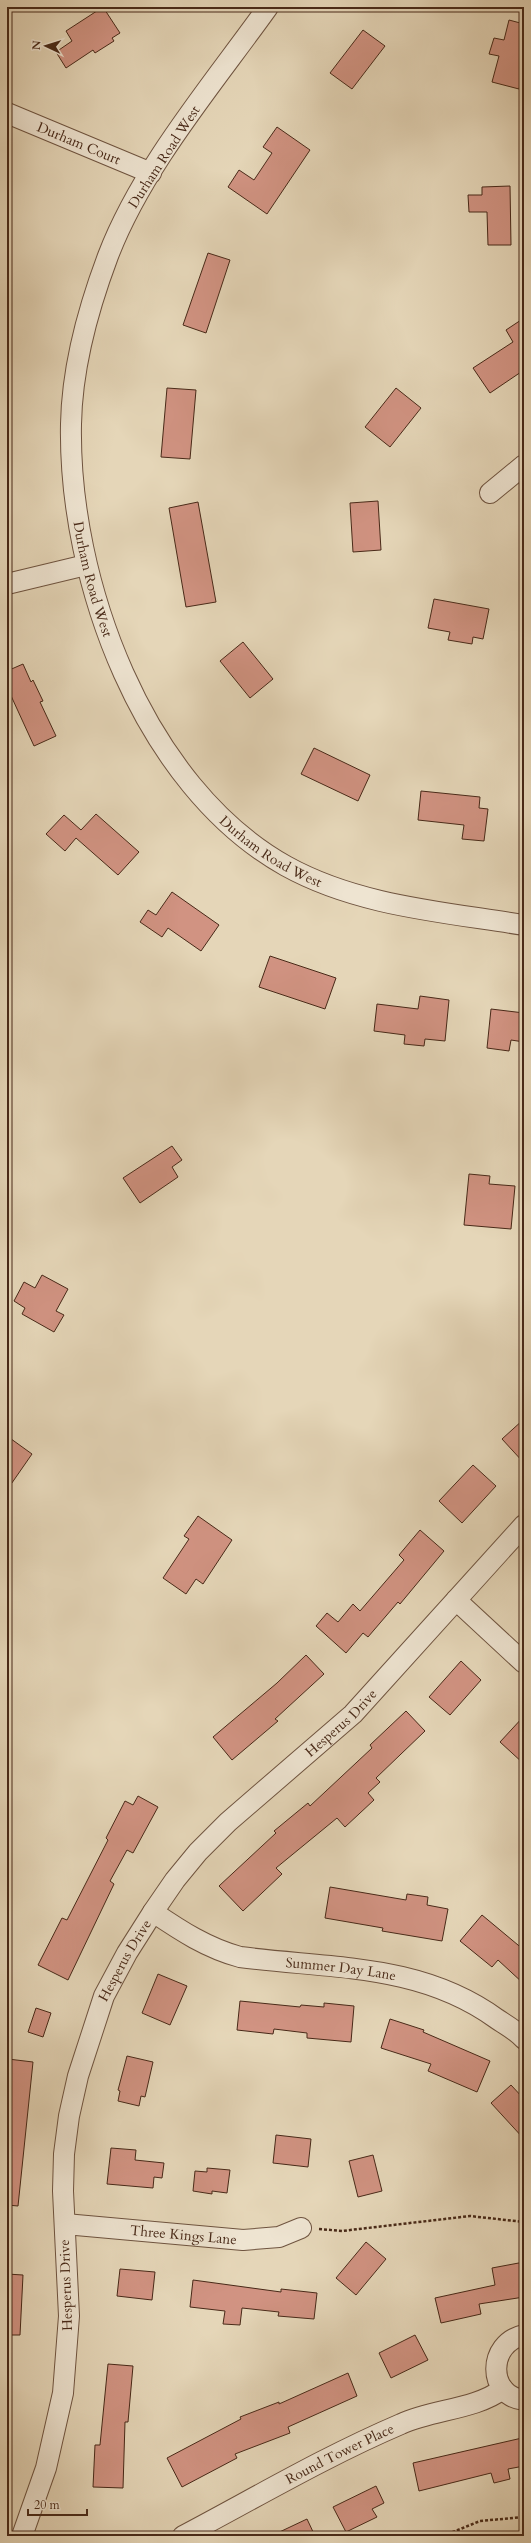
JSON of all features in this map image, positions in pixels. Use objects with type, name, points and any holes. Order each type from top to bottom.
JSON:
[{"type":"street","name":"Durham Road West","points":[[268,7],[151,173],[109,254],[82,342],[75,379],[71,423],[72,464],[79,531],[86,565],[115,650],[136,698],[160,742],[187,782],[214,811],[248,841],[285,865],[322,883],[366,897],[524,925]]},
{"type":"street","name":"Durham Court","points":[[7,113],[151,173]]},
{"type":"street","points":[[490,493],[524,465]]},
{"type":"street","points":[[7,584],[86,565]]},
{"type":"street","name":"Hesperus Drive","points":[[22,2536],[46,2468],[64,2393],[69,2316],[64,2224],[64,2154],[69,2116],[78,2076],[104,1996],[127,1953],[153,1912],[175,1880],[198,1852],[228,1822],[353,1714],[524,1525]]},
{"type":"street","points":[[456,1600],[524,1663]]},
{"type":"street","name":"Summer Day Lane","points":[[153,1912],[194,1940],[217,1951],[240,1958],[387,1973],[446,1990],[485,2010],[524,2039]]},
{"type":"street","name":"Three Kings Lane","points":[[64,2224],[243,2240],[279,2237],[300,2228]]},
{"type":"street","points":[[524,2335],[516,2337],[504,2345],[499,2353],[496,2367],[497,2377],[503,2389],[509,2394],[524,2400]]},
{"type":"street","name":"Round Tower Place","points":[[183,2536],[369,2438],[431,2412],[478,2402],[493,2396],[503,2389]]},
{"type":"path","points":[[300,2228],[342,2231],[470,2216],[524,2222]]},
{"type":"path","points":[[444,2536],[480,2521],[524,2518]]},
{"type":"building","points":[[103,7],[120,33],[112,38],[114,41],[95,53],[93,50],[66,68],[56,52],[72,41],[66,31]]},
{"type":"building","points":[[509,20],[524,24],[524,68],[519,89],[492,82],[499,56],[489,54],[494,38],[504,40]]},
{"type":"building","points":[[363,30],[385,46],[352,89],[330,73]]},
{"type":"building","points":[[277,127],[310,150],[267,214],[228,187],[239,170],[254,180],[272,153],[263,147]]},
{"type":"building","points":[[510,186],[511,245],[488,245],[487,212],[469,212],[468,195],[482,195],[482,187]]},
{"type":"building","points":[[208,253],[230,260],[206,333],[183,325]]},
{"type":"building","points":[[524,318],[524,370],[490,393],[473,368],[513,342],[506,330]]},
{"type":"building","points":[[167,388],[196,390],[190,459],[161,457]]},
{"type":"building","points":[[396,388],[421,408],[390,447],[365,427]]},
{"type":"building","points":[[378,501],[381,550],[353,552],[350,503]]},
{"type":"building","points":[[198,502],[216,602],[186,607],[169,508]]},
{"type":"building","points":[[434,599],[489,609],[483,639],[473,637],[472,644],[448,640],[450,632],[428,628]]},
{"type":"building","points":[[243,642],[273,679],[250,698],[220,661]]},
{"type":"building","points":[[23,664],[31,682],[33,680],[43,701],[40,702],[56,736],[34,746],[7,687],[7,671]]},
{"type":"building","points":[[314,748],[370,775],[358,801],[301,774]]},
{"type":"building","points":[[421,791],[480,797],[479,808],[488,809],[484,841],[462,839],[464,825],[418,820]]},
{"type":"building","points":[[96,814],[139,852],[118,875],[76,838],[65,851],[46,834],[64,815],[81,830]]},
{"type":"building","points":[[172,892],[219,925],[201,951],[168,928],[162,937],[140,922],[148,910],[156,915]]},
{"type":"building","points":[[270,956],[336,978],[325,1009],[259,987]]},
{"type":"building","points":[[420,996],[449,1000],[445,1041],[425,1039],[424,1046],[404,1044],[405,1035],[374,1031],[377,1004],[418,1009]]},
{"type":"building","points":[[491,1009],[524,1013],[524,1042],[511,1040],[509,1051],[487,1048]]},
{"type":"building","points":[[172,1146],[182,1160],[172,1167],[178,1177],[140,1203],[123,1178]]},
{"type":"building","points":[[469,1174],[490,1176],[489,1184],[515,1186],[511,1229],[464,1225]]},
{"type":"building","points":[[42,1275],[68,1289],[56,1311],[64,1315],[54,1332],[22,1314],[25,1308],[14,1301],[24,1282],[35,1288]]},
{"type":"building","points":[[524,1419],[524,1463],[502,1439]]},
{"type":"building","points":[[7,1436],[32,1454],[7,1490]]},
{"type":"building","points":[[473,1465],[496,1486],[462,1523],[439,1501]]},
{"type":"building","points":[[198,1516],[232,1540],[203,1584],[196,1579],[186,1594],[163,1578],[189,1539],[184,1536]]},
{"type":"building","points":[[420,1530],[444,1551],[400,1604],[398,1602],[368,1637],[363,1633],[346,1653],[316,1626],[327,1613],[338,1622],[353,1604],[360,1611],[404,1560],[399,1555]]},
{"type":"building","points":[[306,1655],[324,1674],[275,1719],[278,1721],[232,1760],[213,1737],[277,1683]]},
{"type":"building","points":[[461,1661],[481,1680],[450,1715],[429,1697]]},
{"type":"building","points":[[406,1711],[425,1731],[376,1778],[380,1782],[368,1793],[374,1800],[345,1827],[337,1818],[276,1868],[282,1874],[243,1911],[219,1886],[276,1833],[274,1831],[308,1803],[310,1806],[372,1748],[370,1745]]},
{"type":"building","points":[[524,1716],[524,1764],[500,1742]]},
{"type":"building","points":[[138,1796],[158,1807],[133,1853],[127,1850],[110,1881],[114,1884],[68,1980],[38,1965],[62,1918],[67,1920],[108,1840],[106,1838],[125,1801],[133,1805]]},
{"type":"building","points":[[330,1887],[406,1900],[407,1894],[428,1897],[427,1905],[448,1909],[442,1941],[382,1931],[383,1928],[325,1918]]},
{"type":"building","points":[[482,1915],[524,1950],[524,1984],[498,1960],[492,1967],[460,1941]]},
{"type":"building","points":[[158,1974],[187,1986],[170,2025],[142,2013]]},
{"type":"building","points":[[240,2001],[300,2007],[301,2005],[324,2007],[324,2003],[354,2006],[351,2042],[307,2038],[307,2033],[274,2029],[273,2034],[237,2030]]},
{"type":"building","points":[[36,2008],[51,2013],[43,2037],[28,2032]]},
{"type":"building","points":[[390,2019],[424,2030],[423,2032],[490,2061],[477,2092],[428,2071],[431,2064],[381,2048]]},
{"type":"building","points":[[127,2056],[153,2062],[145,2097],[141,2096],[139,2106],[118,2101],[120,2091],[118,2090]]},
{"type":"building","points":[[8,2059],[33,2062],[18,2206],[7,2205]]},
{"type":"building","points":[[511,2085],[524,2099],[524,2139],[491,2103]]},
{"type":"building","points":[[276,2135],[311,2139],[308,2167],[273,2163]]},
{"type":"building","points":[[111,2148],[136,2150],[135,2160],[164,2163],[162,2178],[154,2177],[153,2188],[107,2184]]},
{"type":"building","points":[[373,2155],[382,2191],[358,2197],[349,2161]]},
{"type":"building","points":[[207,2168],[230,2170],[227,2193],[212,2191],[212,2194],[193,2191],[195,2171],[207,2172]]},
{"type":"building","points":[[366,2242],[386,2259],[356,2295],[336,2278]]},
{"type":"building","points":[[524,2262],[524,2297],[479,2304],[481,2314],[441,2323],[435,2298],[495,2285],[492,2268]]},
{"type":"building","points":[[120,2269],[155,2272],[152,2300],[117,2296]]},
{"type":"building","points":[[7,2274],[23,2275],[20,2335],[7,2335]]},
{"type":"building","points":[[193,2280],[281,2292],[281,2289],[317,2293],[314,2319],[278,2316],[279,2312],[242,2308],[240,2325],[223,2324],[225,2311],[190,2307]]},
{"type":"building","points":[[415,2335],[428,2360],[391,2378],[379,2353]]},
{"type":"building","points":[[108,2364],[133,2366],[128,2422],[125,2422],[123,2488],[93,2487],[95,2445],[100,2445]]},
{"type":"building","points":[[348,2373],[357,2396],[288,2427],[290,2433],[235,2454],[237,2458],[182,2487],[167,2458],[241,2419],[240,2417],[279,2402],[279,2404]]},
{"type":"building","points":[[522,2438],[524,2466],[508,2469],[510,2479],[494,2483],[491,2473],[419,2491],[413,2463]]},
{"type":"building","points":[[376,2486],[384,2503],[372,2509],[377,2517],[346,2532],[333,2507]]},
{"type":"building","points":[[307,2519],[315,2536],[271,2536]]}]
